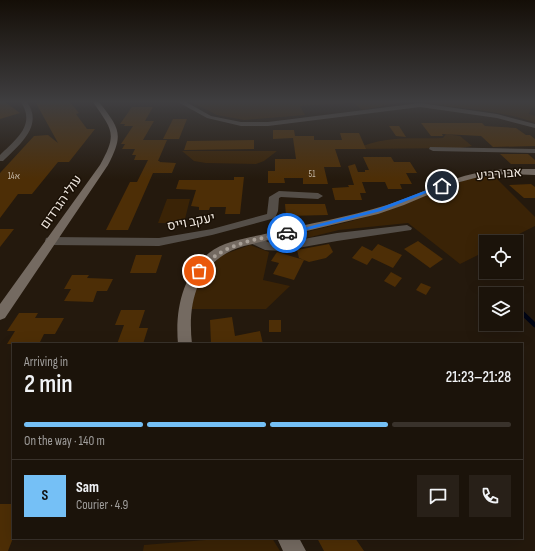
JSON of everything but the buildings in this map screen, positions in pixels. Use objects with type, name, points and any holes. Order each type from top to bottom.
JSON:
[{"type":"street","points":[[0,159],[21,138],[28,128]]},
{"type":"street","name":"עולי הגרדום","points":[[0,314],[104,164],[115,143],[115,130],[113,128]]},
{"type":"street","points":[[433,149],[535,151]]},
{"type":"street","name":"אבו רביע","points":[[185,343],[183,332],[187,297],[199,271],[214,255],[254,240],[385,208],[475,175],[499,171],[535,172]]},
{"type":"street","name":"יעקב וייס","points":[[50,241],[159,242],[212,232],[271,216],[274,197],[279,194],[318,196]]},
{"type":"street","points":[[254,240],[269,247],[281,247],[337,237],[407,228]]},
{"type":"street","points":[[288,539],[295,551]]},
{"type":"shaded area","points":[[446,134],[460,136],[472,146],[461,148],[355,149],[388,140],[409,138],[443,138]]},
{"type":"shaded area","points":[[182,151],[277,151],[264,161],[256,164],[206,163],[194,161]]},
{"type":"shaded area","points":[[488,175],[494,176],[535,217],[535,226],[517,235],[479,235],[479,254],[460,264],[408,223],[339,230],[286,243],[273,240],[352,221],[397,207],[465,180]]},
{"type":"shaded area","points":[[167,199],[190,199],[184,223],[158,223]]},
{"type":"shaded area","points":[[250,245],[269,252],[263,280],[290,286],[266,309],[191,309],[196,285],[210,267],[222,255]]},
{"type":"shaded area","points":[[218,539],[273,539],[280,551],[143,551],[144,545]]},
{"type":"waterway","points":[[523,314],[535,325]]},
{"type":"way so far","points":[[199,271],[214,255],[222,251],[246,242],[287,233]]},
{"type":"route","points":[[287,233],[367,214],[420,196],[442,186]]}]
